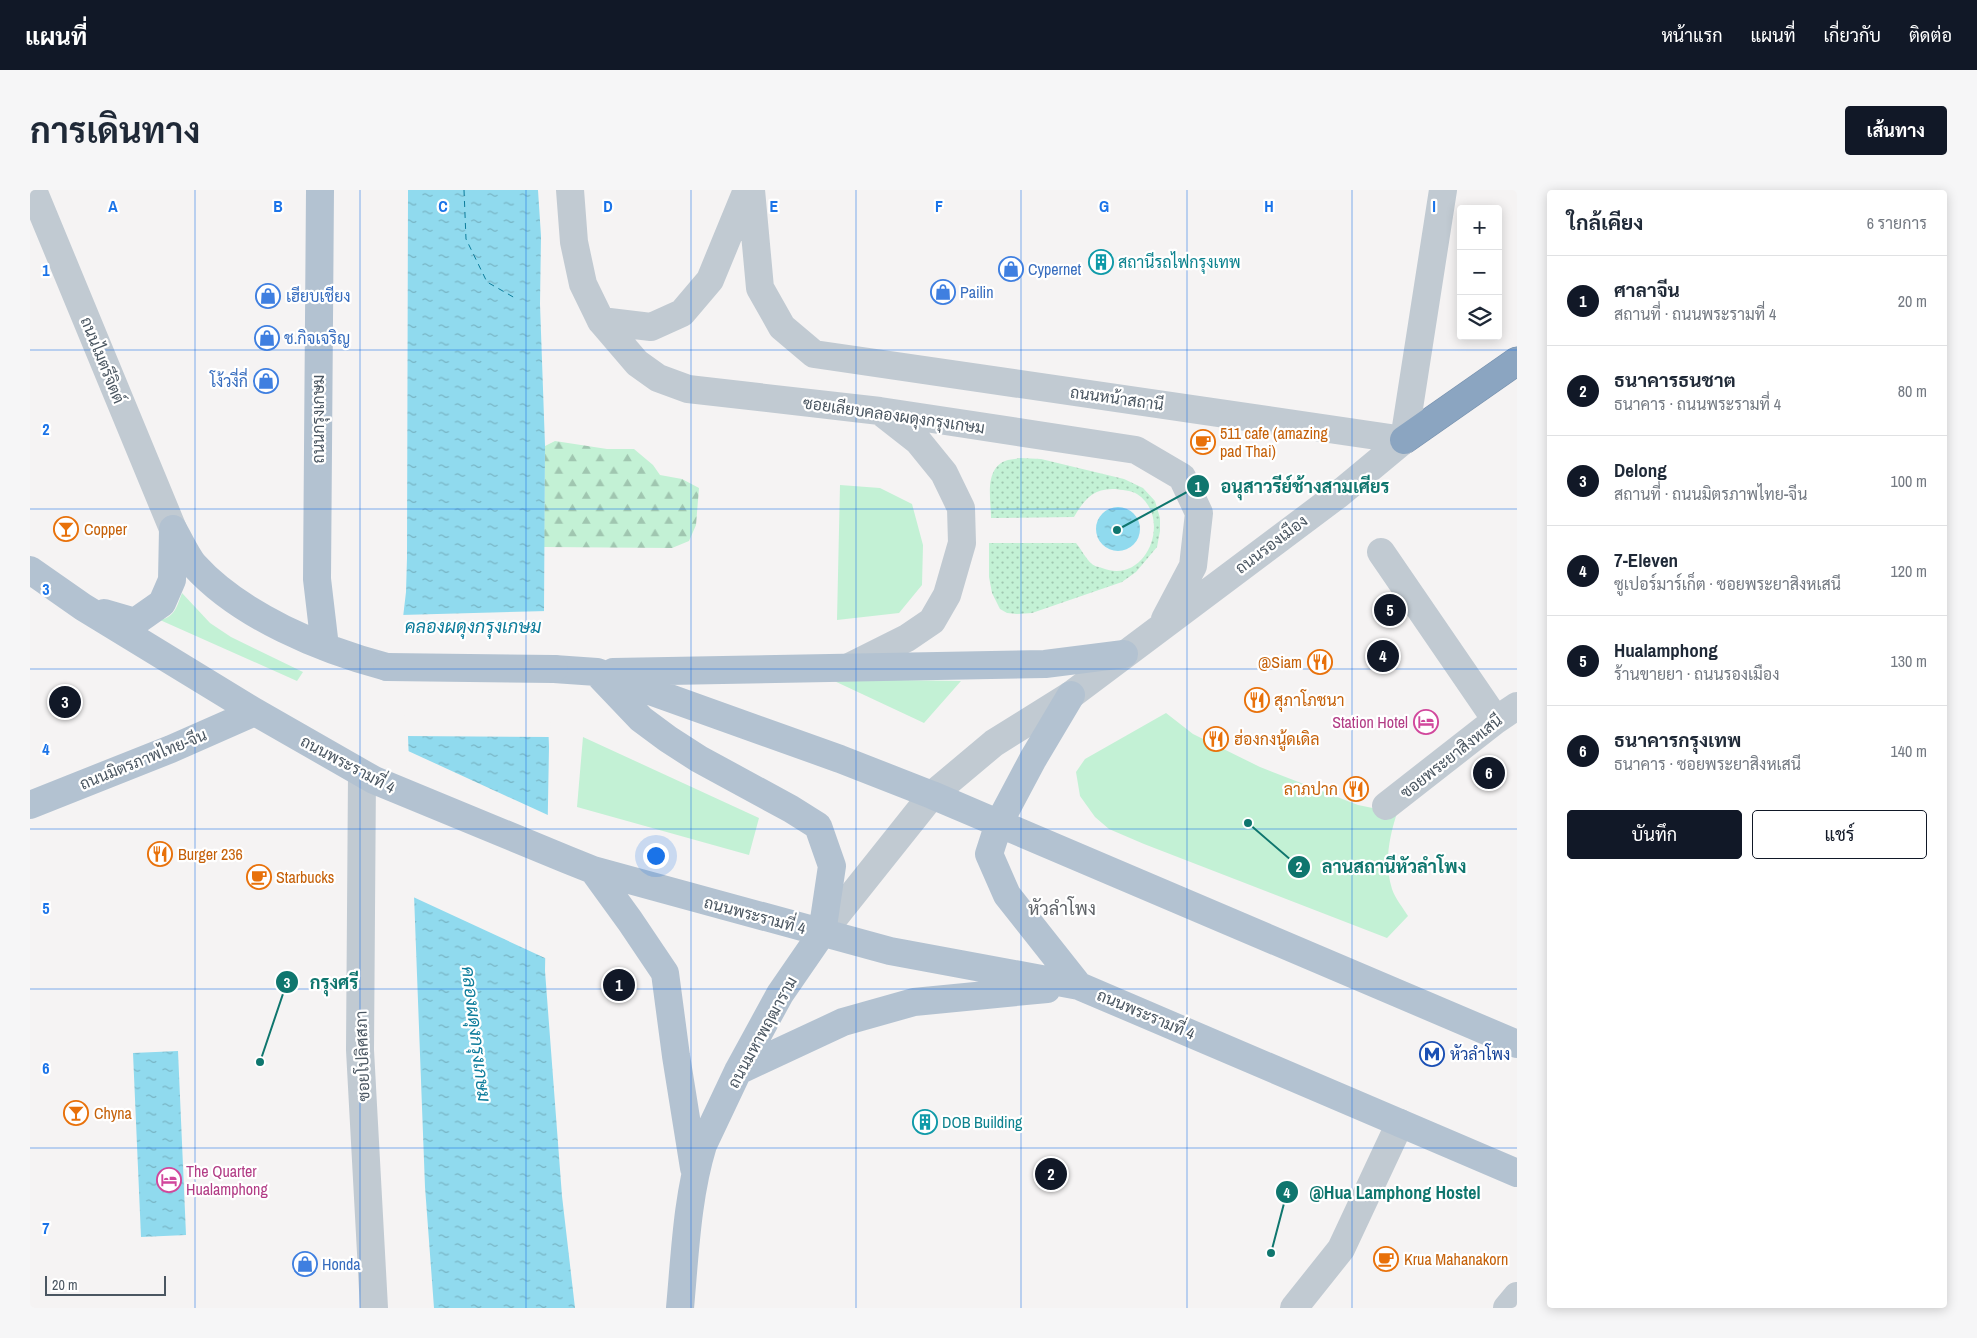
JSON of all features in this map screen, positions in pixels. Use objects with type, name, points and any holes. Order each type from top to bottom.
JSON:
[{"type":"highway","points":[[1404,440],[1517,361]]},
{"type":"main road","name":"ถนนกรุงเกษม","points":[[320,190],[317,579],[325,647]]},
{"type":"main road","points":[[83,607],[135,622],[162,603],[172,580],[173,529]]},
{"type":"main road","points":[[173,529],[193,564],[224,592],[261,616],[352,658],[387,667],[554,669],[597,672],[1045,664],[1124,654]]},
{"type":"main road","name":"ถนนพระรามที่ 4","points":[[30,570],[83,607],[254,712],[368,777],[568,860],[593,870],[890,951],[1079,986],[1517,1173]]},
{"type":"main road","points":[[597,672],[840,759],[932,795],[1517,1044]]},
{"type":"main road","points":[[597,672],[641,719],[668,739],[699,759],[791,808],[818,826],[832,866],[822,933]]},
{"type":"main road","points":[[1071,695],[1033,759],[999,823],[990,854],[1006,895],[1079,986]]},
{"type":"main road","name":"ถนนมิตรภาพไทย-จีน","points":[[30,805],[164,751],[254,712]]},
{"type":"main road","points":[[593,870],[665,973],[695,1177]]},
{"type":"main road","name":"ถนนมหาพฤฒาราม","points":[[680,1308],[687,1232],[695,1177],[703,1145],[738,1071],[780,994],[822,933]]},
{"type":"main road","points":[[738,1071],[843,1022],[914,1002],[1079,986]]},
{"type":"street","name":"ถนนไมตรีจิตต์","points":[[33,190],[173,529]]},
{"type":"street","name":"ซอยเลียบคลองผดุงกรุงเกษม","points":[[570,190],[574,242],[584,284],[601,321],[637,363],[658,378],[688,389],[880,411],[1136,450],[1182,477],[1199,513],[1193,566],[1162,625]]},
{"type":"street","points":[[601,321],[651,327],[682,313],[710,280],[747,190]]},
{"type":"street","name":"ถนนหน้าสถานี","points":[[751,190],[760,288],[782,327],[814,354],[1404,440]]},
{"type":"street","points":[[1404,440],[1443,190]]},
{"type":"street","points":[[849,667],[906,638],[932,621],[947,595],[962,543],[961,508],[944,473],[918,441],[880,411]]},
{"type":"street","name":"ถนนรองเมือง","points":[[932,795],[994,743],[1071,695],[1339,494],[1404,440]]},
{"type":"street","points":[[1381,552],[1506,713]]},
{"type":"street","name":"ซอยพระยาสิงหเสนี","points":[[1386,806],[1506,713]]},
{"type":"street","name":"ซอยโปลิศสภา","points":[[368,777],[360,1050],[374,1308]]},
{"type":"street","name":"ถนนมหาพฤฒาราม","points":[[822,933],[932,795]]},
{"type":"street","points":[[1294,1308],[1341,1249],[1400,1123]]},
{"type":"street","points":[[1507,1308],[1517,1296]]},
{"type":"green space","points":[[555,441],[607,449],[634,449],[653,465],[660,475],[682,479],[699,488],[696,525],[689,541],[672,548],[544,547],[545,446]]},
{"type":"green space","points":[[1020,458],[1041,459],[1124,479],[1143,488],[1155,501],[1160,518],[1157,547],[1136,572],[1122,582],[1032,613],[1007,613],[1000,609],[992,593],[989,577],[989,543],[1076,543],[1093,565],[1118,571],[1132,567],[1142,559],[1150,546],[1154,532],[1153,518],[1148,505],[1135,493],[1115,489],[1107,489],[1090,496],[1074,517],[991,518],[990,486],[994,471],[998,465],[1005,461]]},
{"type":"green space","points":[[840,485],[880,488],[912,504],[923,545],[922,585],[899,613],[837,620]]},
{"type":"green space","points":[[182,593],[210,623],[231,637],[303,672],[297,681],[160,620],[172,614]]},
{"type":"green space","points":[[830,679],[961,681],[924,723]]},
{"type":"green space","points":[[1166,713],[1193,734],[1260,767],[1358,805],[1397,813],[1390,841],[1388,870],[1393,892],[1408,916],[1387,938],[1109,829],[1095,817],[1080,796],[1076,772],[1085,759]]},
{"type":"green space","points":[[583,737],[759,818],[749,855],[577,807]]},
{"type":"water","name":"คลองผดุงกรุงเกษม","points":[[408,190],[538,190],[541,236],[540,304],[545,446],[544,611],[549,747],[545,971],[562,1196],[575,1308],[434,1308],[425,1187],[407,709],[402,626],[407,558]]},
{"type":"water","points":[[1118,507],[1130,511],[1136,517],[1140,529],[1136,541],[1130,547],[1118,551],[1106,547],[1100,541],[1096,529],[1100,517],[1106,511]]},
{"type":"water","points":[[178,1051],[186,1235],[141,1237],[133,1053]]},
{"type":"pier","points":[[547,611],[551,737],[406,736],[399,626],[401,615]]},
{"type":"pier","points":[[406,750],[550,816],[547,959],[411,896]]},
{"type":"ferry route","points":[[464,190],[466,239],[487,282],[515,298]]},
{"type":"place","name":"สถานีรถไฟกรุงเทพ","points":[[1101,262]]},
{"type":"place","name":"Cypernet","points":[[1011,269]]},
{"type":"place","name":"Pailin","points":[[943,292]]},
{"type":"place","name":"เฮียบเชียง","points":[[268,296]]},
{"type":"place","name":"ช.กิจเจริญ","points":[[267,338]]},
{"type":"place","name":"โง้วงี่กี่","points":[[266,381]]},
{"type":"place","name":"511 cafe (amazing pad Thai)","points":[[1203,442]]},
{"type":"place","name":"Copper","points":[[66,529]]},
{"type":"place","name":"อนุสาวรีย์ช้างสามเศียร","points":[[1117,530]]},
{"type":"place","name":"Hualamphong","points":[[1390,610]]},
{"type":"place","name":"7-Eleven","points":[[1383,656]]},
{"type":"place","name":"@Siam","points":[[1320,662]]},
{"type":"place","name":"สุภาโภชนา","points":[[1257,700]]},
{"type":"place","name":"Delong","points":[[65,702]]},
{"type":"place","name":"Station Hotel","points":[[1426,722]]},
{"type":"place","name":"ฮ่องกงนู้ดเดิล","points":[[1216,739]]},
{"type":"place","name":"ธนาคารกรุงเทพ","points":[[1489,773]]},
{"type":"place","name":"ลาภปาก","points":[[1356,789]]},
{"type":"place","name":"ลานสถานีหัวลำโพง","points":[[1248,823]]},
{"type":"place","name":"Burger 236","points":[[160,854]]},
{"type":"place","name":"Starbucks","points":[[259,877]]},
{"type":"place","name":"ศาลาจีน","points":[[619,985]]},
{"type":"place","name":"หัวลำโพง","points":[[1432,1054]]},
{"type":"place","name":"กรุงศรี","points":[[260,1062]]},
{"type":"place","name":"Chyna","points":[[76,1113]]},
{"type":"place","name":"DOB Building","points":[[925,1122]]},
{"type":"place","name":"ธนาคารธนชาต","points":[[1051,1174]]},
{"type":"place","name":"The Quarter Hualamphong","points":[[169,1180]]},
{"type":"place","name":"@Hua Lamphong Hostel","points":[[1271,1253]]},
{"type":"place","name":"Krua Mahanakorn","points":[[1386,1259]]},
{"type":"place","name":"Honda","points":[[305,1264]]},
{"type":"district","name":"หัวลำโพง","points":[[1062,909]]}]
